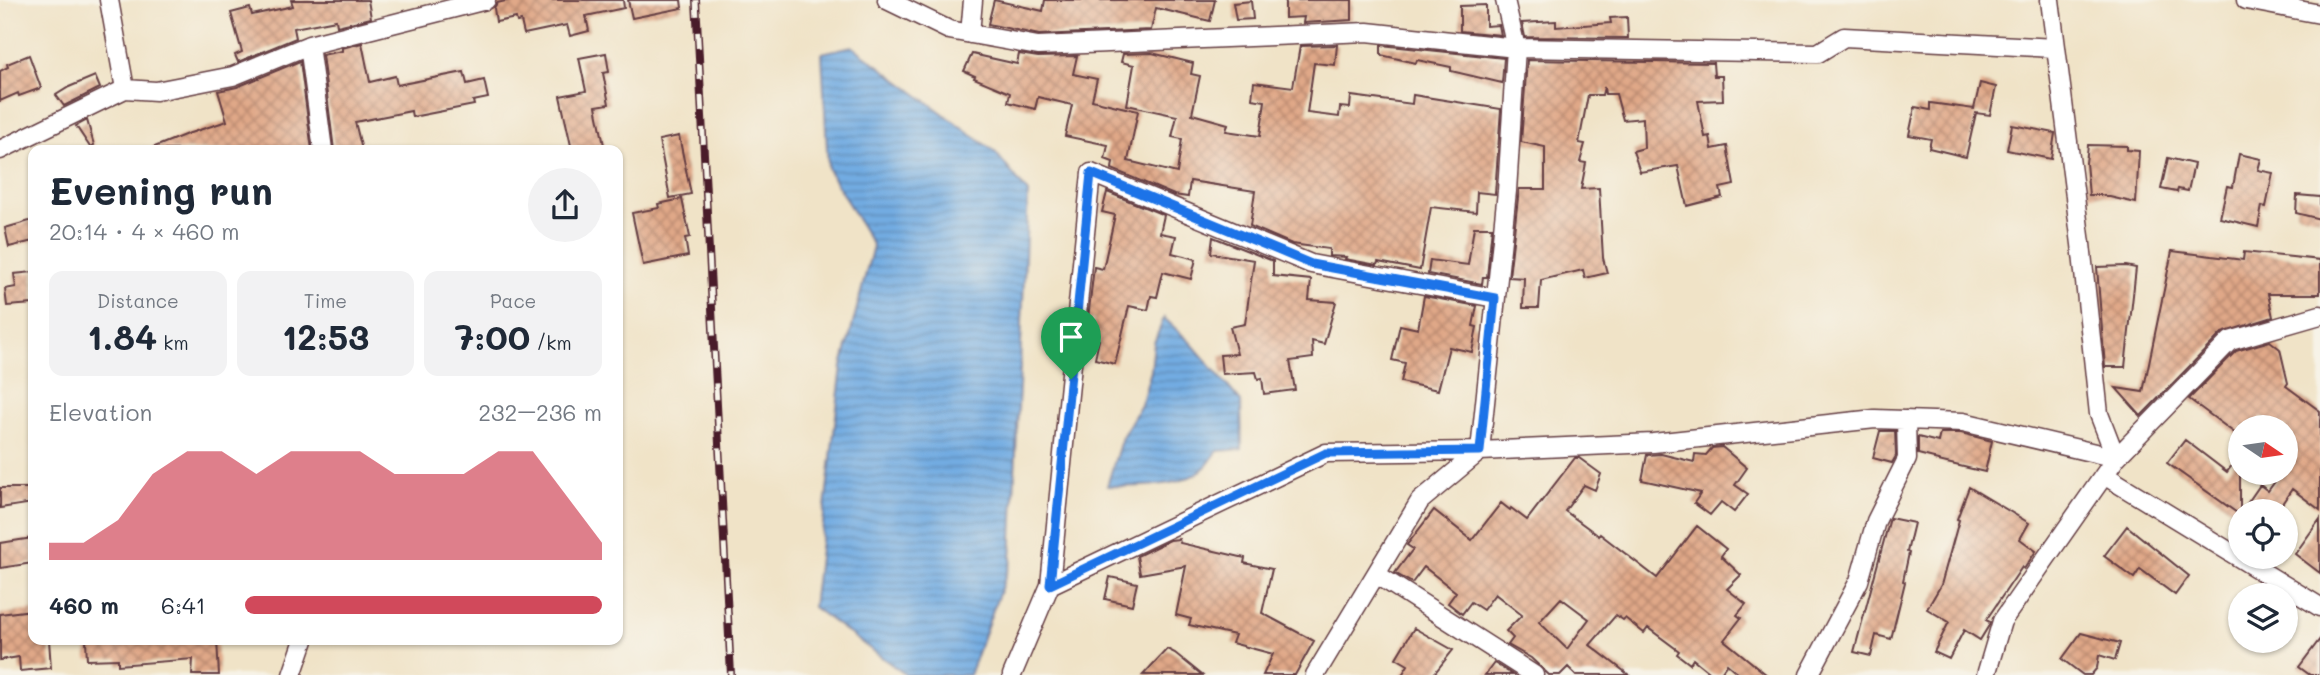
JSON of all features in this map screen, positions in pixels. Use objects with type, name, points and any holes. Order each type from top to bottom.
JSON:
[{"type":"street","points":[[109,0],[125,89]]},
{"type":"street","points":[[0,150],[125,89],[156,91],[233,76],[309,45],[486,0]]},
{"type":"street","points":[[887,0],[949,30],[1038,46],[1367,32],[1516,48],[1818,53],[1844,37],[2056,48]]},
{"type":"street","points":[[971,34],[973,0]]},
{"type":"street","points":[[1315,675],[1420,501],[1480,451],[1507,191],[1516,48],[1505,0]]},
{"type":"street","points":[[2050,0],[2099,414],[2116,458]]},
{"type":"street","points":[[2246,0],[2320,14]]},
{"type":"street","points":[[309,45],[322,145]]},
{"type":"street","points":[[1012,675],[1050,585],[1091,173],[1311,264],[1495,298]]},
{"type":"street","points":[[1986,675],[2002,621],[2116,458],[2230,341],[2320,315]]},
{"type":"street","points":[[1050,585],[1326,453],[1480,451],[1653,443],[1875,419],[1963,422],[2116,458]]},
{"type":"street","points":[[1809,675],[1859,581],[1876,522],[1906,459],[1906,420]]},
{"type":"street","points":[[2104,475],[2320,607]]},
{"type":"street","points":[[1376,574],[1534,675]]},
{"type":"street","points":[[292,675],[302,645]]},
{"type":"water","points":[[852,46],[995,152],[1028,193],[1011,561],[969,675],[906,675],[813,607],[842,366],[873,246],[828,169],[822,53]]},
{"type":"water","points":[[1164,318],[1192,344],[1241,402],[1242,449],[1218,451],[1195,475],[1171,483],[1107,486],[1122,437],[1141,405],[1151,371],[1154,343]]},
{"type":"building","points":[[291,0],[368,0],[371,18],[337,26],[336,20],[294,28],[296,38],[238,62],[235,55],[242,52],[231,13],[250,8],[252,15],[293,6]]},
{"type":"building","points":[[510,0],[623,0],[624,8],[586,16],[589,31],[570,36],[567,25],[524,34],[521,21],[517,22],[516,18],[496,22],[494,8],[497,3]]},
{"type":"building","points":[[628,0],[681,0],[682,8],[632,18]]},
{"type":"building","points":[[994,0],[1043,11],[1045,0],[1215,0],[1210,21],[1156,8],[1151,30],[1039,35],[988,24]]},
{"type":"building","points":[[1285,0],[1352,0],[1352,20],[1303,23],[1304,17],[1285,18]]},
{"type":"building","points":[[1251,1],[1253,19],[1236,20],[1233,3]]},
{"type":"building","points":[[1486,5],[1486,26],[1499,25],[1501,35],[1460,31],[1460,6]]},
{"type":"building","points":[[1627,17],[1628,38],[1525,37],[1522,23],[1556,21],[1556,27],[1611,23],[1610,18]]},
{"type":"building","points":[[362,43],[370,82],[395,76],[397,85],[464,72],[467,84],[484,80],[488,98],[473,101],[474,105],[412,117],[411,111],[355,122],[361,145],[333,145],[322,55],[342,51],[342,48]]},
{"type":"building","points":[[1337,45],[1335,65],[1314,63],[1307,113],[1339,117],[1340,107],[1350,108],[1351,96],[1412,104],[1413,95],[1501,109],[1495,194],[1477,192],[1476,212],[1431,207],[1420,270],[1329,256],[1329,249],[1292,244],[1250,226],[1255,191],[1190,181],[1188,197],[1174,195],[1112,169],[1113,162],[1105,159],[1108,145],[1065,136],[1072,105],[1038,97],[1035,109],[1008,102],[1010,93],[964,71],[972,54],[1017,64],[1019,54],[1038,57],[1077,56],[1073,74],[1097,79],[1092,100],[1138,111],[1128,161],[1177,173],[1182,139],[1172,137],[1177,116],[1127,105],[1134,65],[1121,62],[1123,54],[1152,53],[1193,63],[1191,74],[1200,76],[1192,114],[1228,124],[1226,131],[1260,136],[1265,101],[1252,99],[1254,82],[1293,87],[1300,46]]},
{"type":"building","points":[[1381,45],[1504,58],[1502,83],[1451,71],[1451,67],[1381,55]]},
{"type":"building","points":[[606,53],[609,72],[603,73],[609,104],[596,106],[604,145],[571,145],[560,96],[586,91],[579,58]]},
{"type":"building","points":[[29,55],[41,88],[19,96],[18,93],[0,101],[0,71],[8,67],[7,64]]},
{"type":"building","points":[[1527,60],[1713,63],[1714,76],[1722,76],[1723,100],[1698,101],[1705,137],[1710,136],[1712,149],[1727,146],[1734,185],[1720,188],[1722,197],[1687,206],[1678,166],[1640,172],[1633,151],[1644,148],[1643,118],[1623,120],[1616,94],[1605,94],[1604,87],[1602,95],[1588,95],[1579,143],[1585,144],[1580,162],[1586,163],[1581,189],[1599,188],[1603,258],[1607,273],[1585,278],[1583,270],[1541,280],[1539,308],[1523,308],[1524,278],[1509,277],[1519,189],[1545,189],[1545,147],[1521,142]]},
{"type":"building","points":[[300,61],[311,145],[160,145],[227,121],[218,91],[237,87]]},
{"type":"building","points":[[95,76],[100,88],[64,106],[56,95],[69,87]]},
{"type":"building","points":[[1980,83],[1996,87],[1990,115],[1976,113],[1966,157],[1929,148],[1931,139],[1909,135],[1915,107],[1930,110],[1930,103],[1974,109]]},
{"type":"building","points":[[87,120],[94,145],[89,145],[76,126]]},
{"type":"building","points":[[2012,125],[2055,133],[2051,159],[2007,150]]},
{"type":"building","points":[[679,136],[691,194],[670,198],[659,140]]},
{"type":"building","points":[[2088,145],[2127,146],[2127,150],[2139,151],[2136,203],[2089,195],[2086,163]]},
{"type":"building","points":[[2239,154],[2261,159],[2258,170],[2273,173],[2266,207],[2262,206],[2258,227],[2220,218],[2227,186],[2233,187]]},
{"type":"building","points":[[2168,158],[2194,164],[2188,191],[2161,189]]},
{"type":"building","points":[[1107,192],[1164,215],[1160,233],[1176,236],[1172,253],[1196,259],[1191,279],[1163,272],[1157,297],[1151,296],[1148,310],[1129,306],[1115,364],[1095,359],[1099,340],[1090,338],[1094,320],[1088,319],[1094,267],[1103,269],[1115,215],[1102,212]]},
{"type":"building","points":[[2297,195],[2320,197],[2320,219],[2296,213]]},
{"type":"building","points":[[682,199],[690,237],[685,238],[688,256],[643,265],[632,213],[659,208],[658,204]]},
{"type":"building","points":[[28,221],[28,242],[9,247],[5,228]]},
{"type":"building","points":[[1474,227],[1492,227],[1487,277],[1483,277],[1482,284],[1428,274],[1430,260],[1468,265]]},
{"type":"building","points":[[1213,237],[1273,261],[1273,276],[1311,280],[1309,300],[1336,302],[1324,344],[1312,341],[1313,358],[1290,361],[1295,390],[1264,394],[1262,378],[1258,379],[1256,372],[1222,374],[1220,355],[1237,354],[1230,327],[1245,324],[1254,260],[1211,253]]},
{"type":"building","points":[[2172,251],[2243,260],[2244,252],[2320,260],[2320,294],[2268,294],[2273,317],[2222,333],[2141,416],[2116,388],[2143,392]]},
{"type":"building","points":[[2097,267],[2136,268],[2125,367],[2105,367]]},
{"type":"building","points":[[28,273],[28,304],[7,306],[5,289],[16,287],[14,274]]},
{"type":"building","points":[[1424,296],[1477,306],[1473,326],[1477,327],[1472,352],[1449,347],[1438,390],[1401,382],[1405,363],[1392,360],[1400,325],[1418,329]]},
{"type":"building","points":[[2270,341],[2280,349],[2288,383],[2286,386],[2320,411],[2320,510],[2292,489],[2285,499],[2250,499],[2260,485],[2268,491],[2272,485],[2298,485],[2298,415],[2228,415],[2228,428],[2189,399],[2236,351]]},
{"type":"building","points":[[1880,431],[1895,431],[1896,456],[1892,463],[1873,458]]},
{"type":"building","points":[[1940,433],[1961,433],[1992,441],[1985,472],[1918,454],[1918,437],[1938,442]]},
{"type":"building","points":[[2185,440],[2228,471],[2228,485],[2240,485],[2240,499],[2228,499],[2228,506],[2167,463]]},
{"type":"building","points":[[1722,447],[1747,468],[1735,485],[1748,494],[1734,512],[1721,502],[1710,515],[1694,503],[1701,493],[1642,480],[1647,455],[1661,454],[1694,462],[1695,454],[1706,455],[1712,448]]},
{"type":"building","points":[[1575,458],[1579,458],[1601,474],[1595,490],[1584,485],[1565,511],[1657,578],[1697,526],[1726,549],[1721,556],[1741,575],[1727,589],[1746,604],[1737,615],[1741,618],[1724,640],[1767,675],[1740,675],[1727,664],[1719,675],[1713,675],[1693,659],[1690,664],[1677,654],[1679,651],[1648,628],[1644,633],[1625,618],[1623,620],[1616,615],[1590,645],[1629,675],[1576,675],[1568,667],[1560,675],[1549,675],[1531,658],[1508,645],[1513,638],[1506,631],[1522,615],[1495,594],[1483,610],[1471,602],[1462,614],[1448,603],[1456,592],[1424,567],[1412,583],[1395,573],[1413,549],[1407,545],[1434,510],[1472,540],[1501,503],[1527,520]],"holes":[[[1561,598],[1589,619],[1567,649],[1539,622]]]},
{"type":"building","points":[[1969,487],[2029,523],[2020,539],[2036,551],[1986,620],[1990,622],[1980,640],[1964,630],[1949,659],[1934,652],[1949,622],[1927,609],[1941,585],[1959,520],[1957,519]]},
{"type":"building","points":[[0,488],[28,488],[28,504],[0,508]]},
{"type":"building","points":[[1890,518],[1914,523],[1907,552],[1905,582],[1891,639],[1876,635],[1871,656],[1854,652]]},
{"type":"building","points":[[2320,519],[2320,573],[2298,556],[2298,550]]},
{"type":"building","points":[[2127,526],[2189,576],[2175,595],[2140,569],[2134,578],[2104,556]]},
{"type":"building","points":[[28,539],[28,564],[0,568],[0,543]]},
{"type":"building","points":[[1179,539],[1180,543],[1245,558],[1244,563],[1272,569],[1262,613],[1314,641],[1295,675],[1263,675],[1273,654],[1232,643],[1235,635],[1189,625],[1191,619],[1176,615],[1186,566],[1140,574],[1137,556],[1170,540]]},
{"type":"building","points":[[1110,577],[1137,583],[1132,605],[1105,599]]},
{"type":"building","points":[[28,611],[28,645],[49,645],[51,668],[20,671],[19,657],[0,660],[0,614]]},
{"type":"building","points":[[1414,628],[1453,650],[1433,675],[1402,675],[1408,665],[1396,658]]},
{"type":"building","points":[[2081,633],[2120,643],[2115,660],[2099,655],[2097,668],[2091,675],[2083,675],[2062,659]]},
{"type":"building","points":[[2320,639],[2320,675],[2310,675],[2299,667]]},
{"type":"building","points":[[86,645],[217,645],[219,675],[192,675],[193,659],[118,665],[118,659],[87,660]]},
{"type":"building","points":[[1167,649],[1175,653],[1202,675],[1143,675]]},
{"type":"building","points":[[1494,663],[1513,675],[1485,675]]},
{"type":"railway","points":[[696,0],[731,675]]},
{"type":"route","points":[[1091,173],[1311,264],[1495,298],[1480,451],[1326,453],[1050,585],[1071,379],[1091,173]]}]
